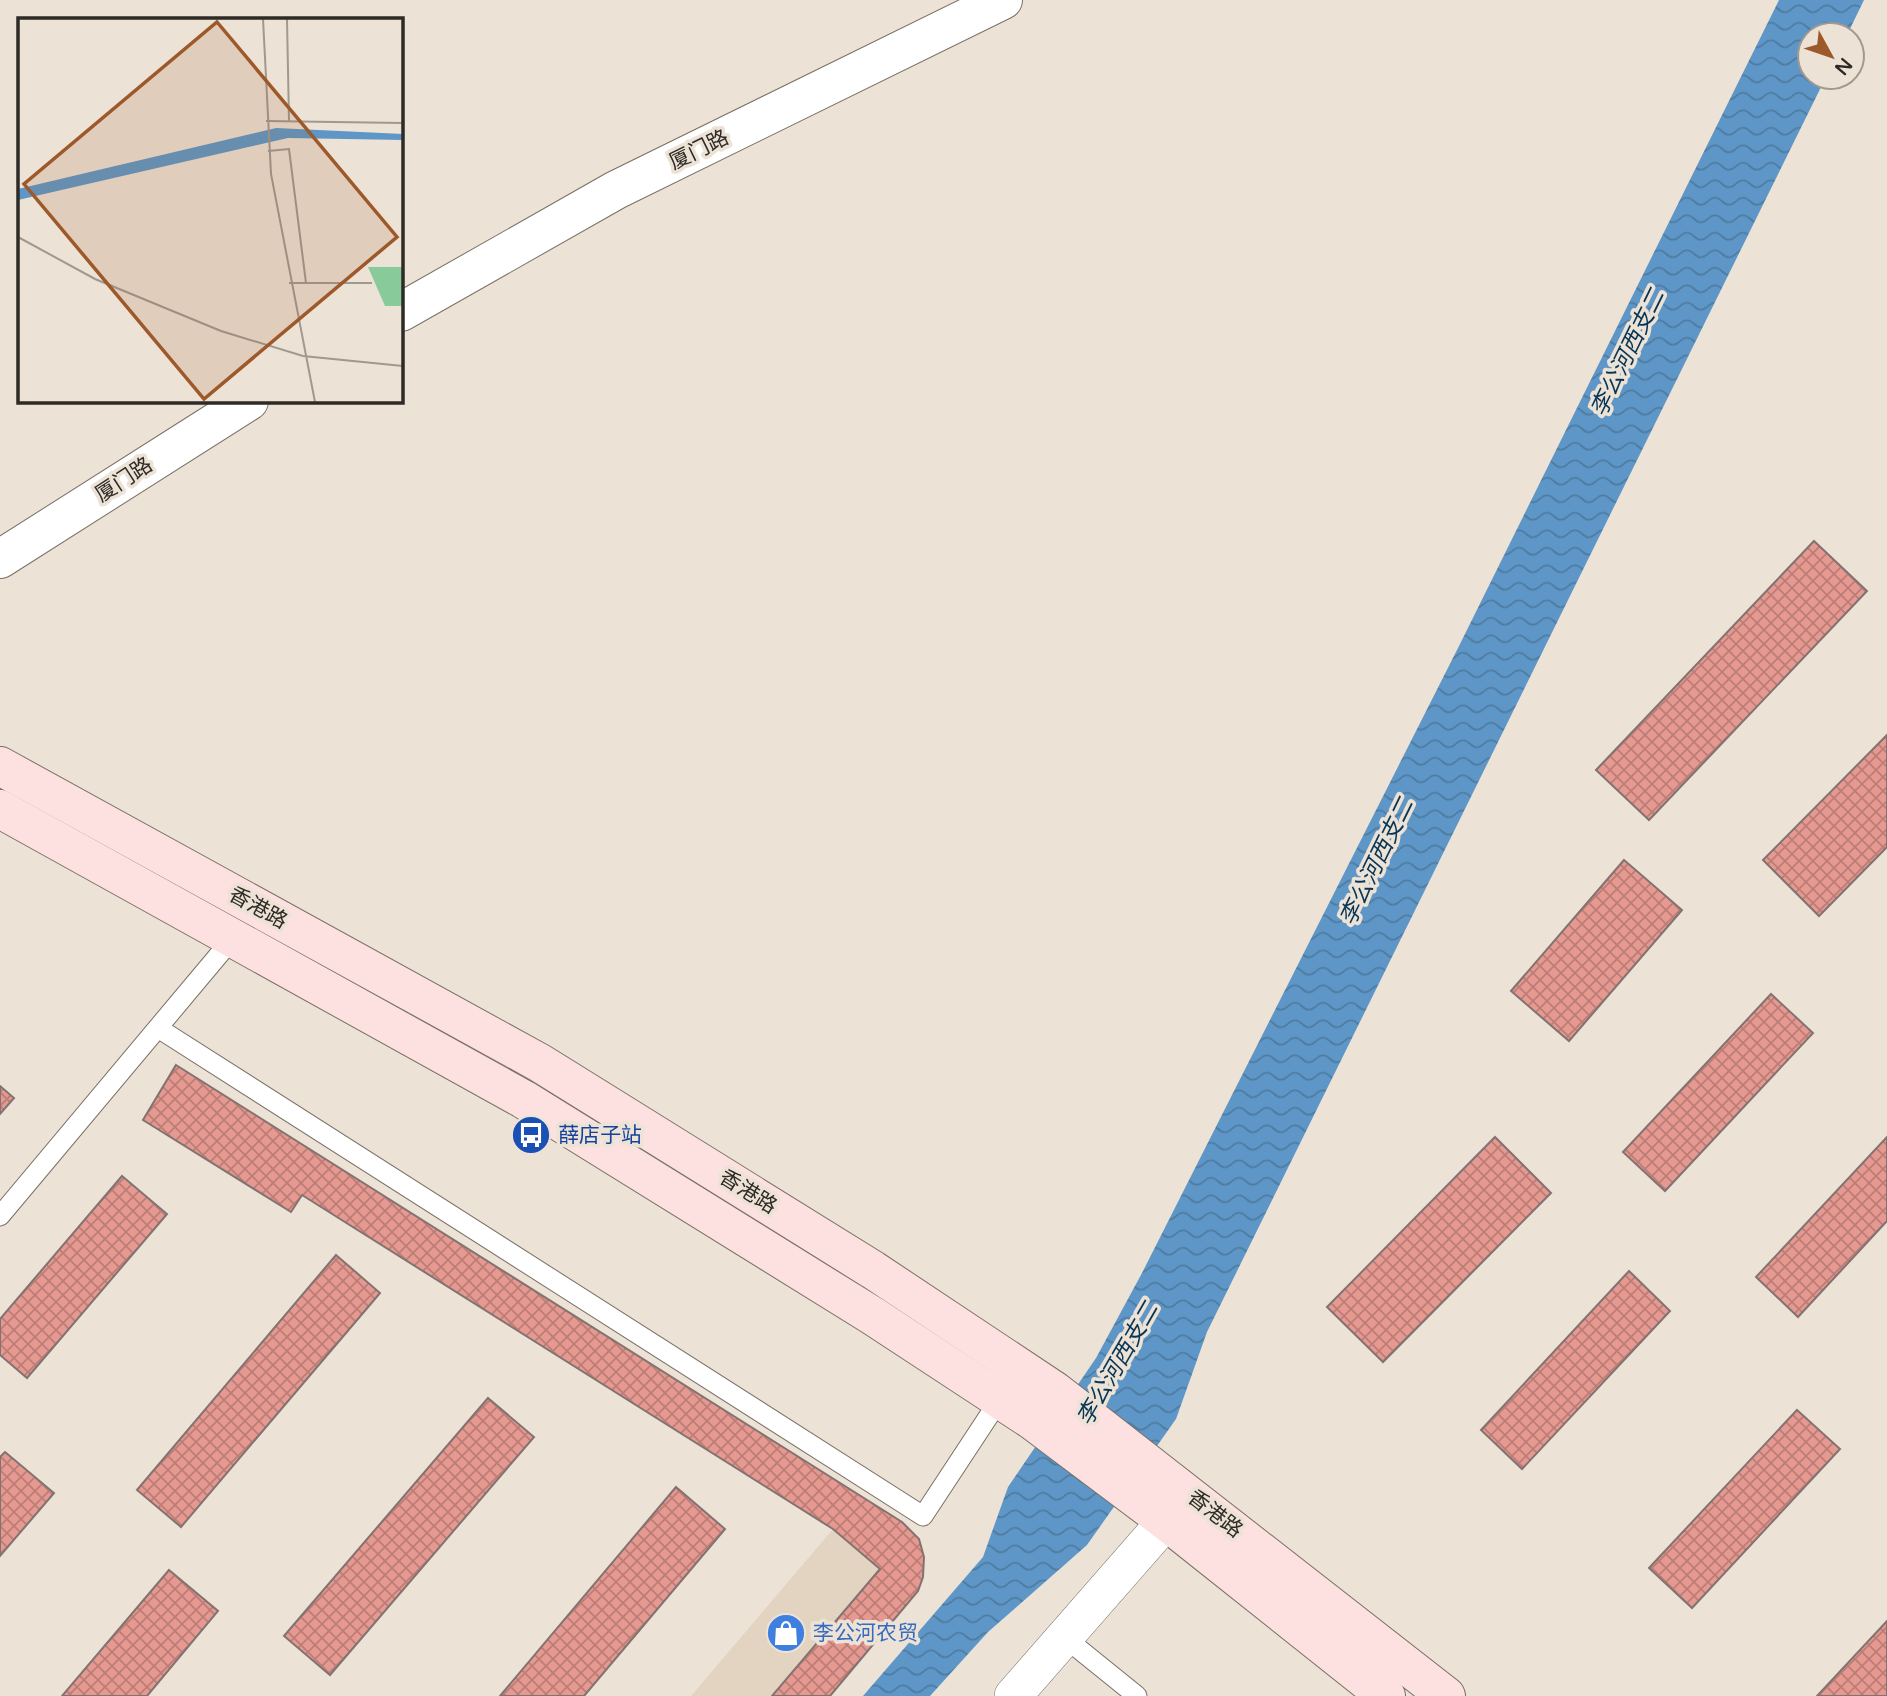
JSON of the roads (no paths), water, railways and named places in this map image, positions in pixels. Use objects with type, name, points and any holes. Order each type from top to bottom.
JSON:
[{"type":"main road","name":"香港路","points":[[0,766],[540,1063],[873,1270],[1055,1391],[1147,1484],[1166,1521],[1386,1696]]},
{"type":"main road","name":"香港路","points":[[0,809],[523,1099],[873,1316],[1032,1420],[1147,1484],[1446,1696]]},
{"type":"street","name":"厦门路","points":[[402,311],[616,190],[1003,0]]},
{"type":"street","name":"厦门路","points":[[0,559],[247,402]]},
{"type":"street","points":[[1013,1696],[1166,1521]]},
{"type":"lane","points":[[0,1216],[233,938]]},
{"type":"lane","points":[[158,1028],[923,1516],[1000,1399]]},
{"type":"lane","points":[[1064,1637],[1137,1696]]},
{"type":"water","name":"李公河西支二","points":[[1779,0],[1864,0],[1854,21],[1796,21],[1796,91],[1819,91],[1207,1332],[1176,1419],[1087,1545],[988,1632],[930,1696],[863,1696],[983,1557],[1008,1487],[1096,1358],[1142,1273],[1459,646]]},
{"type":"place","name":"薛店子站","points":[[531,1135]]},
{"type":"place","name":"李公河农贸","points":[[786,1633]]}]
